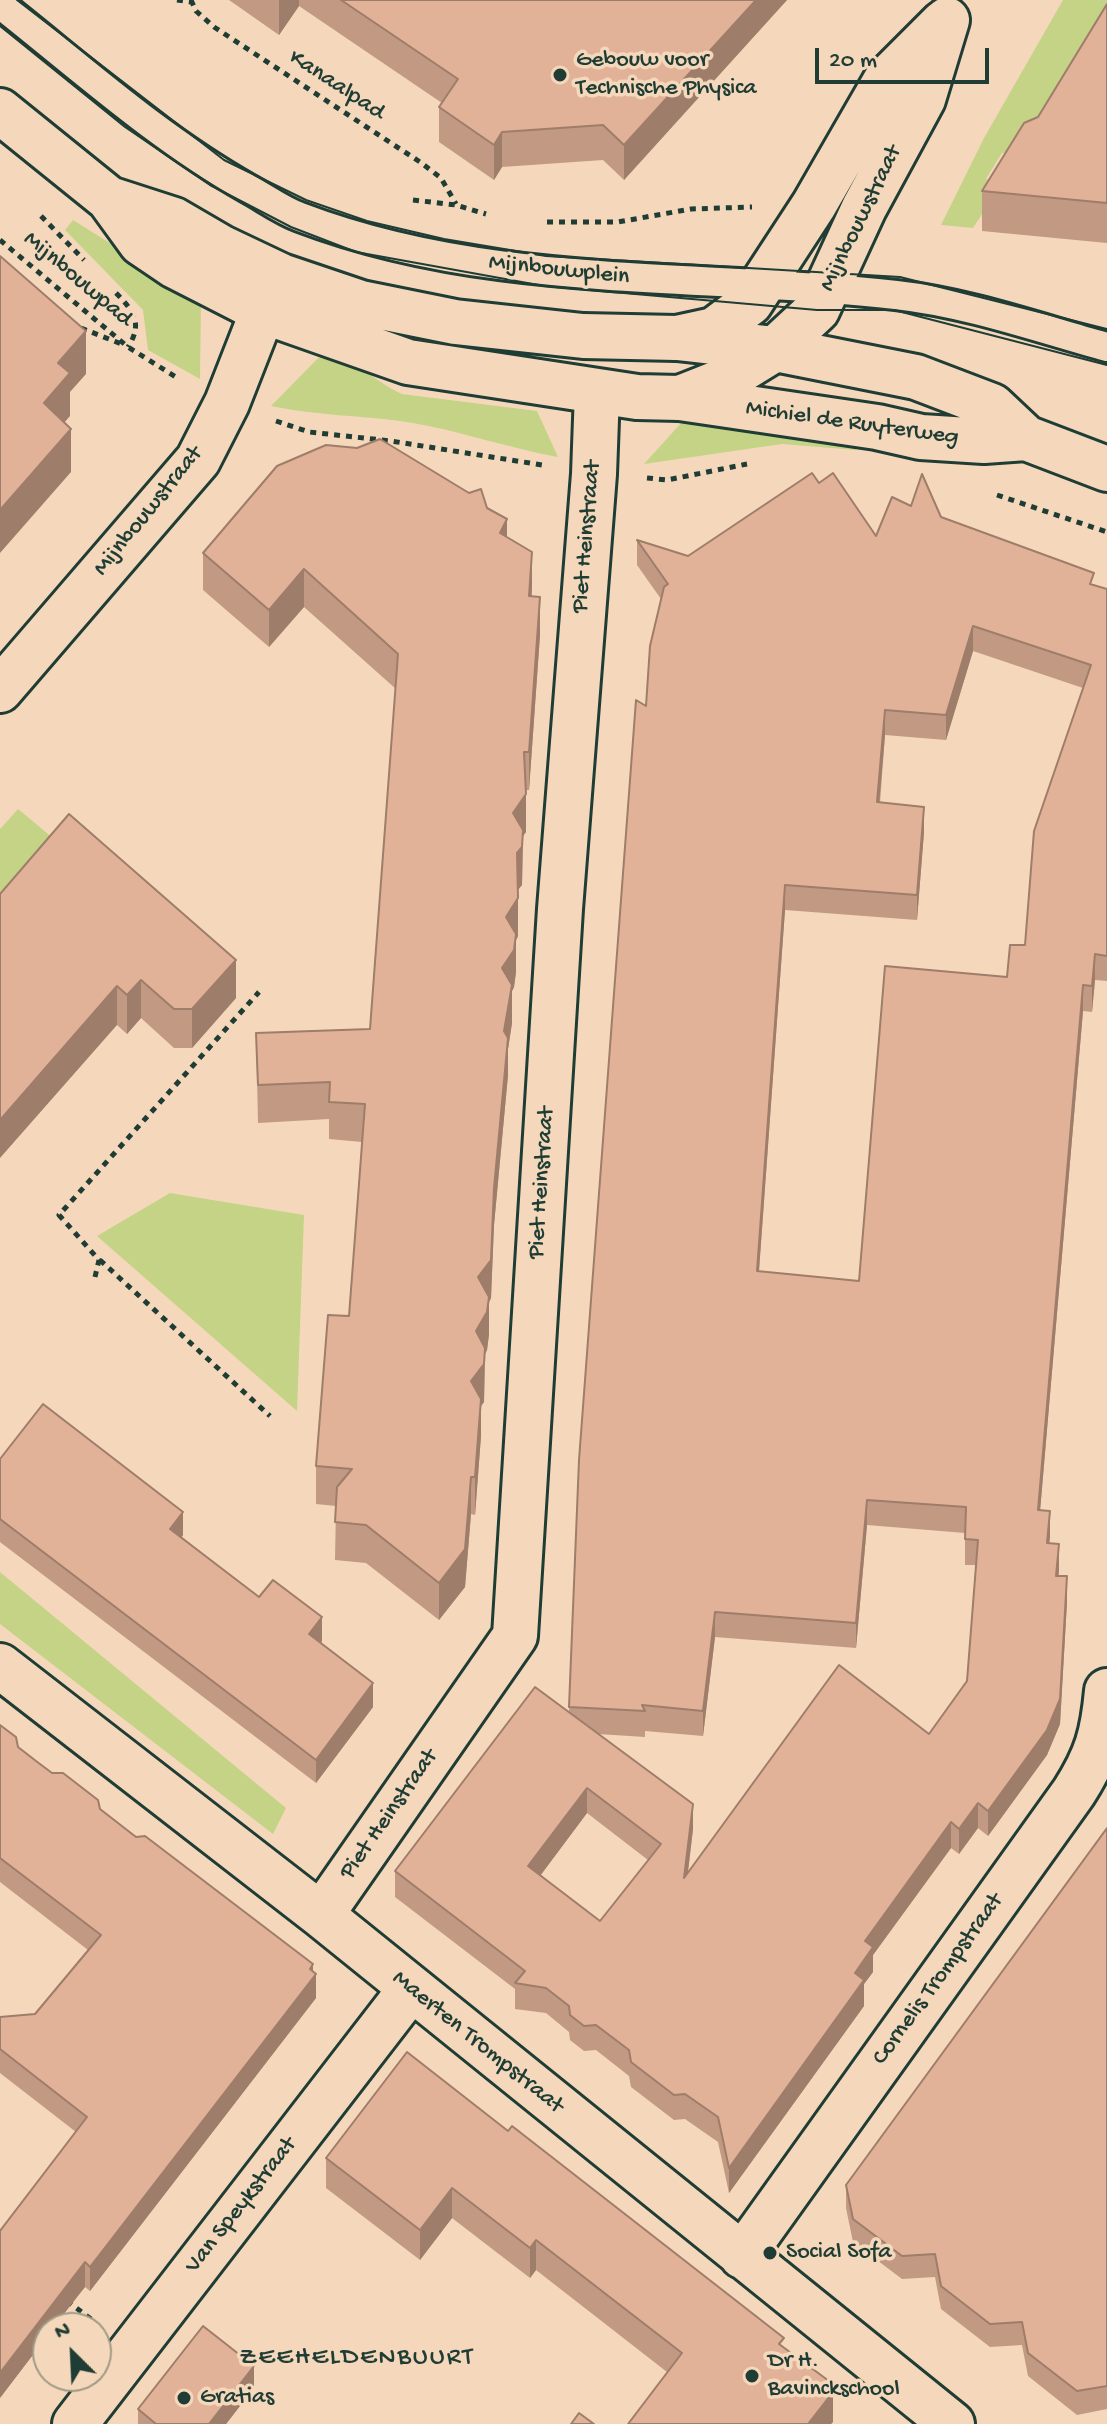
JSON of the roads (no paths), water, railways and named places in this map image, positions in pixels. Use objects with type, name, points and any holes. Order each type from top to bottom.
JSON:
[{"type":"street","name":"Mijnbouwstraat","points":[[677,338],[714,330],[750,303],[764,287],[886,80],[954,10]]},
{"type":"street","name":"Mijnbouwstraat","points":[[680,398],[723,381],[775,349],[817,310],[864,208],[923,99],[954,10]]},
{"type":"street","points":[[0,111],[109,199],[141,243],[175,266],[272,293],[361,303],[455,322],[583,336],[677,338],[775,349]]},
{"type":"street","name":"Mijnbouwstraat","points":[[0,690],[198,460],[227,403],[272,293]]},
{"type":"street","points":[[272,293],[408,362],[597,392],[680,398]]},
{"type":"street","name":"Michiel de Ruyterweg","points":[[775,349],[916,377],[952,389],[992,406],[1026,438],[1107,469]]},
{"type":"street","name":"Piet Heinstraat","points":[[321,1915],[515,1636],[560,909],[594,474],[597,392]]},
{"type":"street","name":"Michiel de Ruyterweg","points":[[680,398],[877,427],[921,437],[984,441],[1026,438]]},
{"type":"street","name":"Maerten Trompstraat","points":[[0,1666],[321,1915],[410,1990],[952,2424]]},
{"type":"street","name":"Cornelis Trompstraat","points":[[742,2256],[1074,1792],[1095,1759],[1104,1727],[1107,1691]]},
{"type":"street","name":"Van Speykstraat","points":[[75,2424],[410,1990]]},
{"type":"lane","name":"Mijnbouwplein","points":[[0,4],[133,113],[219,172],[297,216],[441,256],[545,273],[827,291]]},
{"type":"lane","points":[[827,291],[897,295],[966,308],[1107,347]]},
{"type":"tram line","points":[[17,0],[224,160],[306,200],[367,221],[444,239],[546,256],[900,277],[1107,329]]},
{"type":"tram line","points":[[0,26],[125,127],[210,185],[291,227],[356,252],[544,286],[817,310],[894,310],[1107,365]]},
{"type":"place","name":"Gebouw voor Technische Physica","points":[[560,75]]},
{"type":"place","name":"Social Sofa","points":[[770,2253]]},
{"type":"place","name":"Dr H. Bavinckschool","points":[[752,2376]]},
{"type":"place","name":"Gratias","points":[[184,2398]]},
{"type":"district","name":"ZEEHELDENBUURT","points":[[357,2359]]}]
